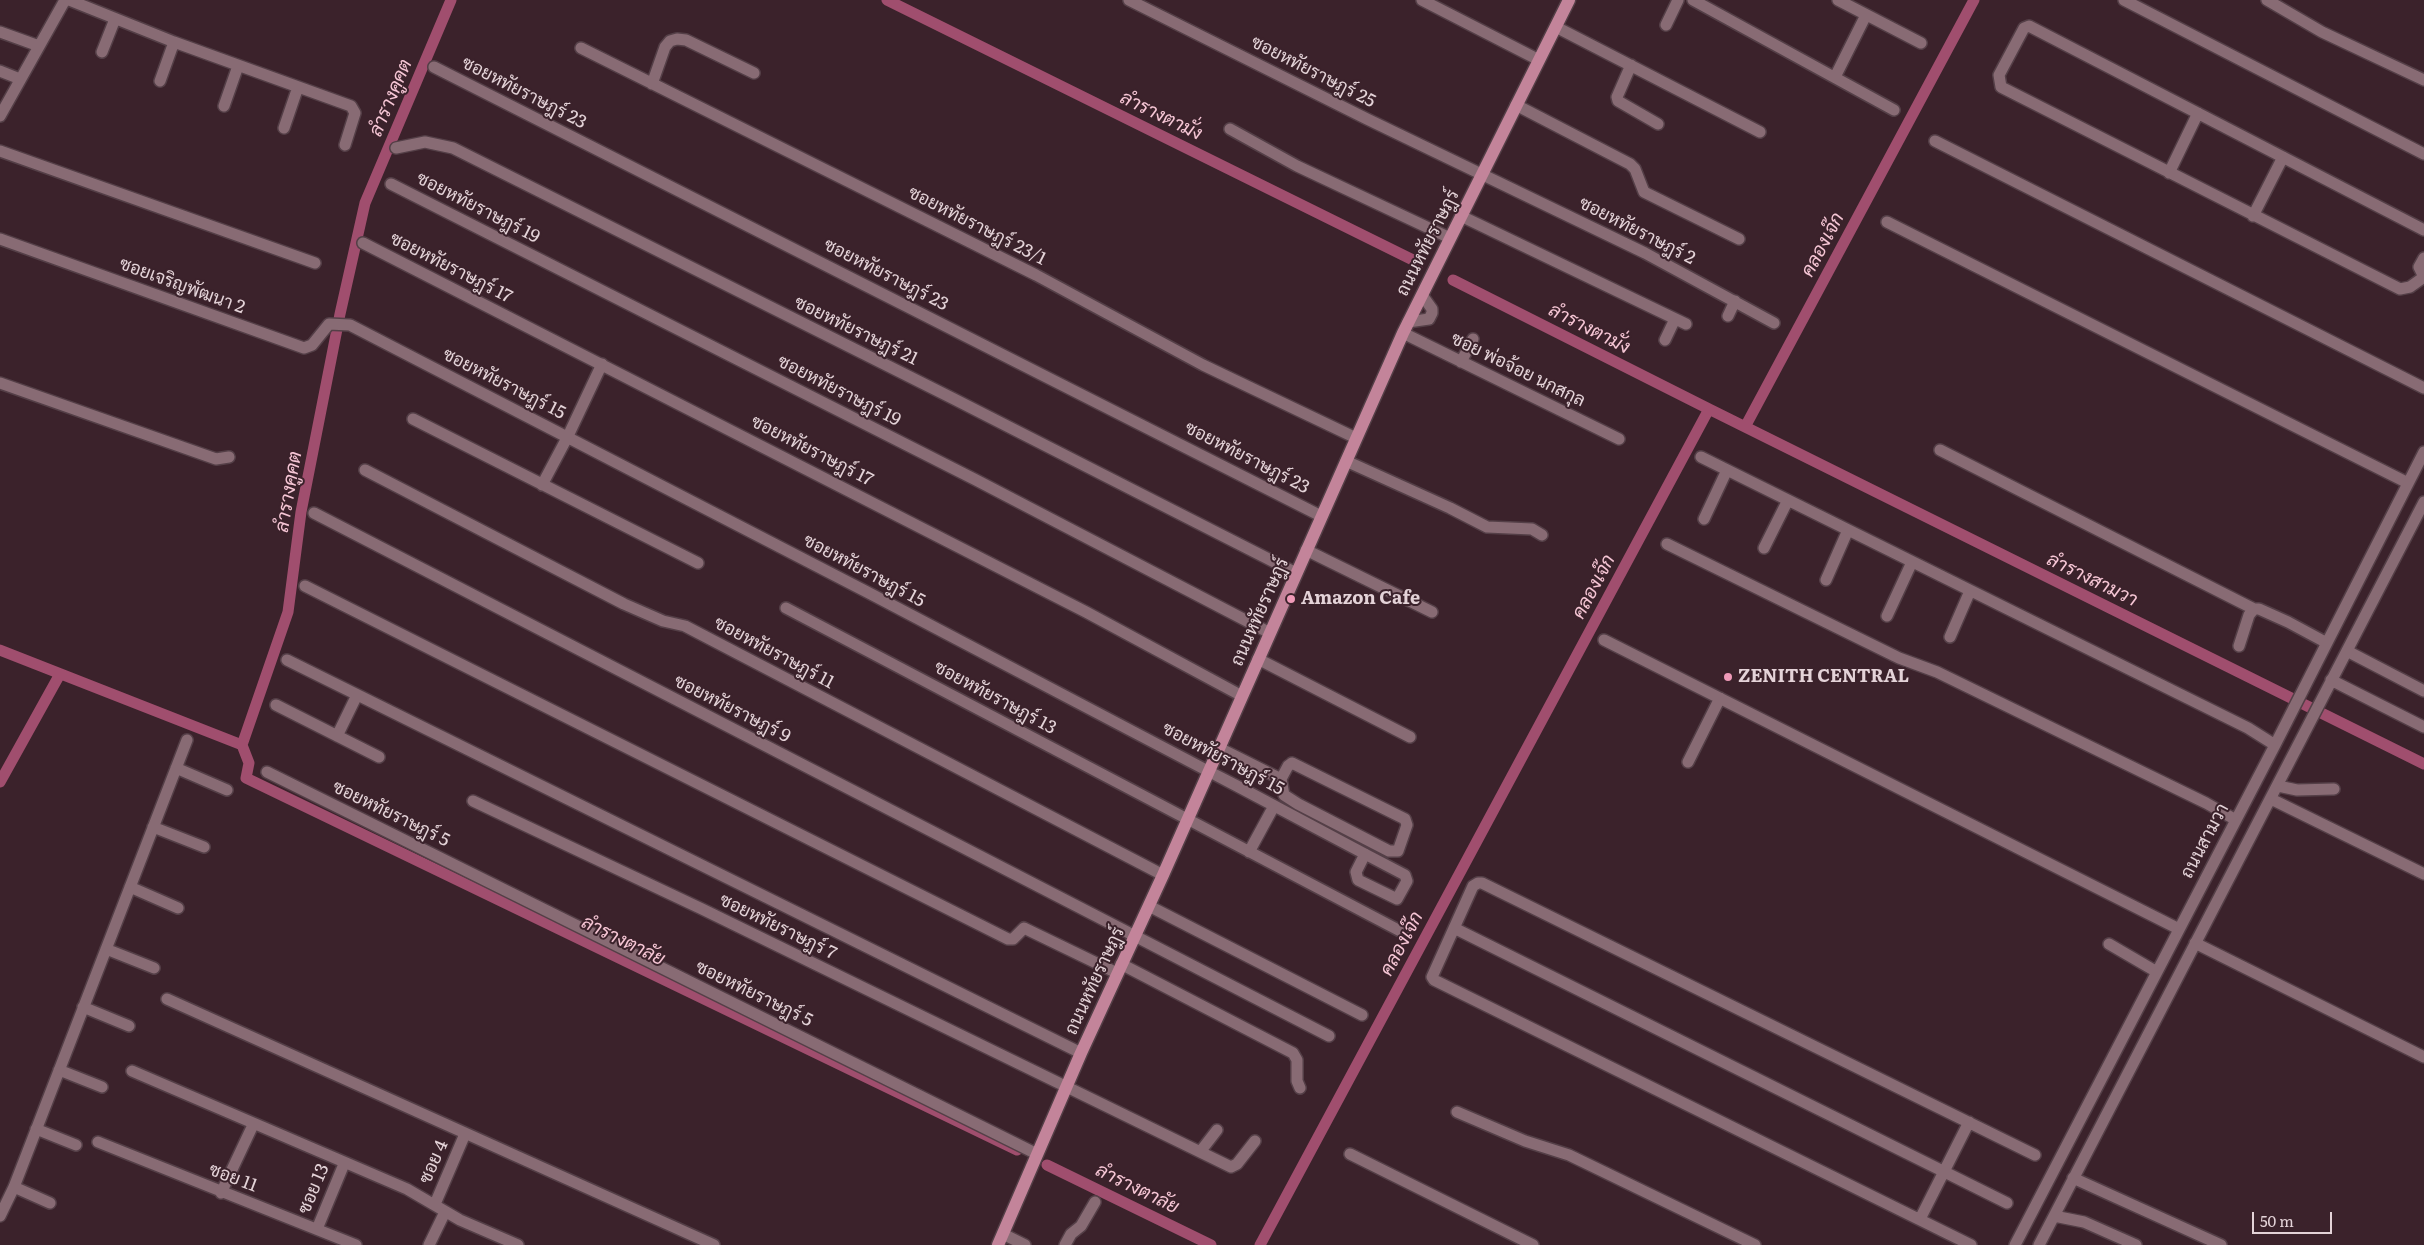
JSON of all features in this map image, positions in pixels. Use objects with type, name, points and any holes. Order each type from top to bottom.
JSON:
[{"type":"main road","name":"ถนนหทัยราษฎร์","points":[[1001,1240],[1081,1053],[1188,820],[1405,327],[1569,0]]},
{"type":"street","points":[[0,116],[67,0],[238,66],[351,106],[355,109],[345,145]]},
{"type":"street","name":"ซอยหทัยราษฎร์ 25","points":[[1128,0],[1482,174]]},
{"type":"street","points":[[1422,0],[1539,60]]},
{"type":"street","points":[[1666,24],[1678,0]]},
{"type":"street","points":[[1693,0],[1894,110]]},
{"type":"street","points":[[1838,0],[1921,44]]},
{"type":"street","points":[[2124,0],[2424,154]]},
{"type":"street","points":[[2267,0],[2322,32],[2424,80]]},
{"type":"street","points":[[1835,77],[1866,15]]},
{"type":"street","points":[[102,52],[115,19]]},
{"type":"street","points":[[2424,230],[2029,26],[2024,28],[1999,75],[2002,88],[2400,289],[2410,288],[2424,277],[2419,267],[2424,258]]},
{"type":"street","points":[[1556,27],[1760,132]]},
{"type":"street","points":[[0,32],[40,46]]},
{"type":"street","points":[[652,84],[665,47],[670,41],[677,39],[686,40],[754,73]]},
{"type":"street","points":[[160,81],[174,42]]},
{"type":"street","name":"ซอยหทัยราษฎร์ 23/1","points":[[581,48],[1036,275],[1203,365],[1356,438]]},
{"type":"street","points":[[1631,65],[1617,97],[1618,101],[1620,104],[1658,124]]},
{"type":"street","points":[[224,106],[238,66]]},
{"type":"street","name":"ซอยหทัยราษฎร์ 23","points":[[434,67],[1321,516]]},
{"type":"street","points":[[0,71],[20,79]]},
{"type":"street","points":[[284,128],[298,87]]},
{"type":"street","points":[[1516,105],[1630,164],[1635,169],[1644,192],[1739,239]]},
{"type":"street","points":[[2170,173],[2198,113]]},
{"type":"street","points":[[1230,129],[1297,166],[1450,238]]},
{"type":"street","points":[[1935,141],[2424,388]]},
{"type":"street","name":"ซอยหทัยราษฎร์ 21","points":[[396,148],[425,142],[453,148],[1296,573]]},
{"type":"street","points":[[0,151],[315,263]]},
{"type":"street","points":[[2253,216],[2283,157]]},
{"type":"street","name":"ซอยหทัยราษฎร์ 2","points":[[1482,174],[1645,253],[1774,323]]},
{"type":"street","name":"ซอยหทัยราษฎร์ 19","points":[[391,184],[976,480],[1270,633]]},
{"type":"street","points":[[1461,216],[1680,322],[1665,340]]},
{"type":"street","points":[[1887,222],[2408,483]]},
{"type":"street","name":"ซอยเจริญพัฒนา 2","points":[[0,239],[304,348],[312,345],[329,324],[344,323]]},
{"type":"street","name":"ซอยหทัยราษฎร์ 17","points":[[363,243],[1086,612],[1242,696]]},
{"type":"street","points":[[1405,327],[1429,319],[1432,309],[1422,295]]},
{"type":"street","points":[[1728,316],[1734,301]]},
{"type":"street","name":"ซอยหทัยราษฎร์ 15","points":[[344,323],[568,436],[1208,771],[1405,875],[1407,881],[1397,899],[1358,880],[1356,872],[1365,854]]},
{"type":"street","name":"ซอย พ่อจ้อย นกสกุล","points":[[1405,327],[1461,362],[1619,439]]},
{"type":"street","points":[[1461,362],[1474,339]]},
{"type":"street","points":[[542,485],[568,436],[602,364]]},
{"type":"street","points":[[0,383],[216,459],[229,457]]},
{"type":"street","points":[[413,419],[698,564]]},
{"type":"street","points":[[1940,450],[2254,609],[2259,609],[2288,622],[2327,643]]},
{"type":"street","name":"ถนนสามวา","points":[[2015,1245],[2288,721],[2424,452]]},
{"type":"street","points":[[1701,457],[2239,724],[2275,745]]},
{"type":"street","points":[[1346,461],[1450,508],[1487,527],[1532,529],[1542,535]]},
{"type":"street","name":"ซอยหทัยราษฎร์ 11","points":[[365,470],[624,604],[663,621],[685,626],[1163,875]]},
{"type":"street","points":[[1704,519],[1727,470]]},
{"type":"street","points":[[1764,548],[1788,500]]},
{"type":"street","points":[[2039,1245],[2424,502]]},
{"type":"street","name":"ซอยหทัยราษฎร์ 9","points":[[314,513],[1134,937],[1330,1036]]},
{"type":"street","points":[[1826,580],[1848,530]]},
{"type":"street","points":[[2380,540],[2398,551]]},
{"type":"street","points":[[1667,544],[1899,658],[1946,676],[2206,803],[2236,820]]},
{"type":"street","points":[[1306,550],[1432,612]]},
{"type":"street","points":[[1887,616],[1912,562]]},
{"type":"street","points":[[305,586],[1008,940],[1012,939],[1024,928],[1119,969],[1293,1053],[1298,1060],[1297,1081],[1300,1088]]},
{"type":"street","points":[[1950,637],[1970,591]]},
{"type":"street","name":"ซอยหทัยราษฎร์ 13","points":[[786,608],[1404,933]]},
{"type":"street","points":[[2239,646],[2249,615],[2254,609]]},
{"type":"street","points":[[1604,640],[2179,929]]},
{"type":"street","points":[[2347,651],[2424,691]]},
{"type":"street","points":[[1258,659],[1410,737]]},
{"type":"street","points":[[286,660],[1081,1053]]},
{"type":"street","points":[[2331,680],[2424,727]]},
{"type":"street","points":[[337,736],[357,695]]},
{"type":"street","points":[[1688,762],[1720,698]]},
{"type":"street","points":[[276,705],[379,757]]},
{"type":"street","points":[[0,1216],[14,1187],[187,740]]},
{"type":"street","points":[[1219,748],[1281,779]]},
{"type":"street","points":[[1292,763],[1405,819],[1407,825],[1398,850],[1390,851],[1298,804],[1284,795],[1281,779],[1288,766],[1292,763]]},
{"type":"street","points":[[176,768],[227,790]]},
{"type":"street","name":"ซอยหทัยราษฎร์ 5","points":[[267,772],[1037,1154]]},
{"type":"street","points":[[2278,786],[2297,790],[2334,790]]},
{"type":"street","points":[[2271,799],[2424,874]]},
{"type":"street","name":"ซอยหทัยราษฎร์ 7","points":[[473,801],[702,909],[1230,1167],[1234,1166],[1255,1141]]},
{"type":"street","points":[[1249,852],[1274,806]]},
{"type":"street","points":[[153,827],[204,847]]},
{"type":"street","points":[[1971,1245],[1434,980],[1432,977],[1473,886],[1482,883],[2035,1155]]},
{"type":"street","points":[[130,887],[178,908]]},
{"type":"street","points":[[1149,906],[1362,1014]]},
{"type":"street","points":[[1454,928],[1945,1170],[2007,1203]]},
{"type":"street","points":[[2195,943],[2424,1057]]},
{"type":"street","points":[[2109,944],[2157,972]]},
{"type":"street","points":[[106,949],[154,968]]},
{"type":"street","points":[[167,998],[714,1245]]},
{"type":"street","points":[[83,1008],[129,1026]]},
{"type":"street","points":[[59,1070],[102,1087]]},
{"type":"street","points":[[132,1071],[253,1125],[407,1189],[435,1204],[445,1212],[514,1244]]},
{"type":"street","points":[[1457,1112],[1525,1141],[1569,1154],[1755,1245]]},
{"type":"street","points":[[1920,1219],[1969,1122]]},
{"type":"street","points":[[221,1193],[253,1125]]},
{"type":"street","points":[[36,1129],[76,1145]]},
{"type":"street","points":[[1200,1152],[1217,1130]]},
{"type":"street","name":"ซอย 4","points":[[435,1204],[465,1134]]},
{"type":"street","name":"ซอย 11","points":[[98,1142],[221,1193],[356,1245]]},
{"type":"street","points":[[1350,1154],[1533,1245]]},
{"type":"street","name":"ซอย 13","points":[[317,1229],[344,1164]]},
{"type":"street","points":[[2073,1178],[2221,1245]]},
{"type":"street","points":[[14,1187],[50,1203]]},
{"type":"street","points":[[1065,1245],[1071,1234],[1081,1226],[1095,1202]]},
{"type":"street","points":[[429,1245],[445,1212]]},
{"type":"street","points":[[2054,1216],[2084,1222],[2136,1245]]},
{"type":"street","points":[[1001,1240],[1025,1245]]},
{"type":"waterway","name":"ลำรางคูคต","points":[[0,650],[242,745],[288,612],[301,512],[340,314],[365,203],[451,0]]},
{"type":"waterway","name":"ลำรางตามั่ง","points":[[887,0],[1419,263]]},
{"type":"waterway","name":"คลองเจ๊ก","points":[[1745,427],[1974,0]]},
{"type":"waterway","name":"ลำรางตามั่ง","points":[[1453,280],[1709,409]]},
{"type":"waterway","name":"คลองเจ๊ก","points":[[1260,1245],[1709,409],[2424,764]]},
{"type":"waterway","points":[[0,782],[60,674]]},
{"type":"waterway","name":"ลำรางตาลัย","points":[[242,745],[249,763],[246,778],[1017,1150]]},
{"type":"waterway","name":"ลำรางตาลัย","points":[[1047,1165],[1211,1245]]},
{"type":"place","name":"Amazon Cafe","points":[[1291,599]]},
{"type":"place","name":"ZENITH CENTRAL","points":[[1728,677]]},
{"type":"water label","name":"ลำรางสามวา","points":[[2092,580]]}]
